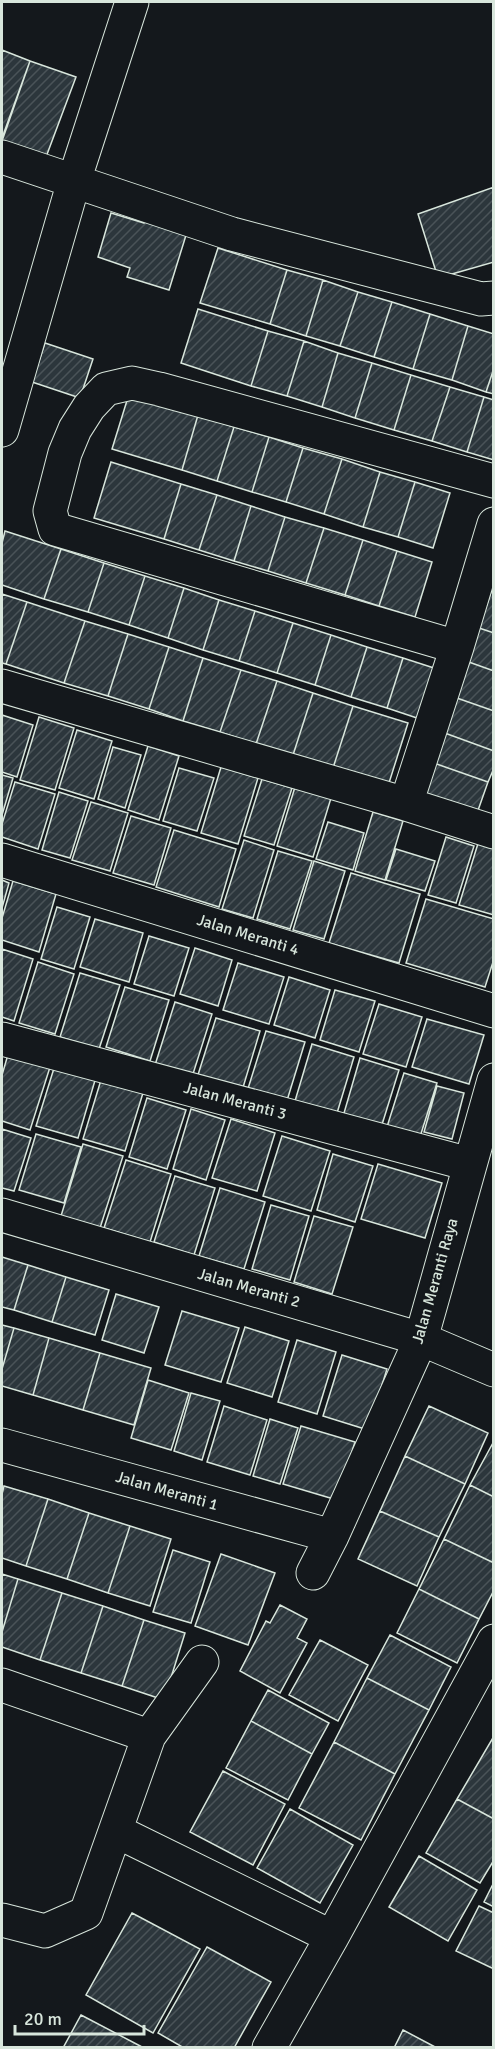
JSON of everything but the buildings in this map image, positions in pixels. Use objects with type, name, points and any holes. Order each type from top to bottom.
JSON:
[{"type":"street","points":[[2,430],[74,181],[132,2]]},
{"type":"street","points":[[2,157],[232,234],[481,299],[494,298]]},
{"type":"street","points":[[457,646],[55,528],[50,511],[65,453],[75,429],[89,407],[106,389],[132,383],[159,388],[494,481]]},
{"type":"street","points":[[406,804],[494,525]]},
{"type":"street","points":[[2,686],[406,804],[494,832]]},
{"type":"street","name":"Jalan Meranti 4","points":[[2,860],[494,1011]]},
{"type":"street","name":"Jalan Meranti 3","points":[[2,1039],[469,1164]]},
{"type":"street","name":"Jalan Meranti Raya","points":[[313,1573],[421,1339],[494,1080]]},
{"type":"street","name":"Jalan Meranti 2","points":[[2,1215],[421,1339],[494,1370]]},
{"type":"street","name":"Jalan Meranti 1","points":[[2,1445],[332,1536]]},
{"type":"street","points":[[269,2048],[494,1641]]},
{"type":"street","points":[[2,1920],[45,1931],[86,1913],[149,1736],[202,1662]]},
{"type":"street","points":[[2,1685],[149,1736]]},
{"type":"street","points":[[116,1830],[332,1937]]}]
